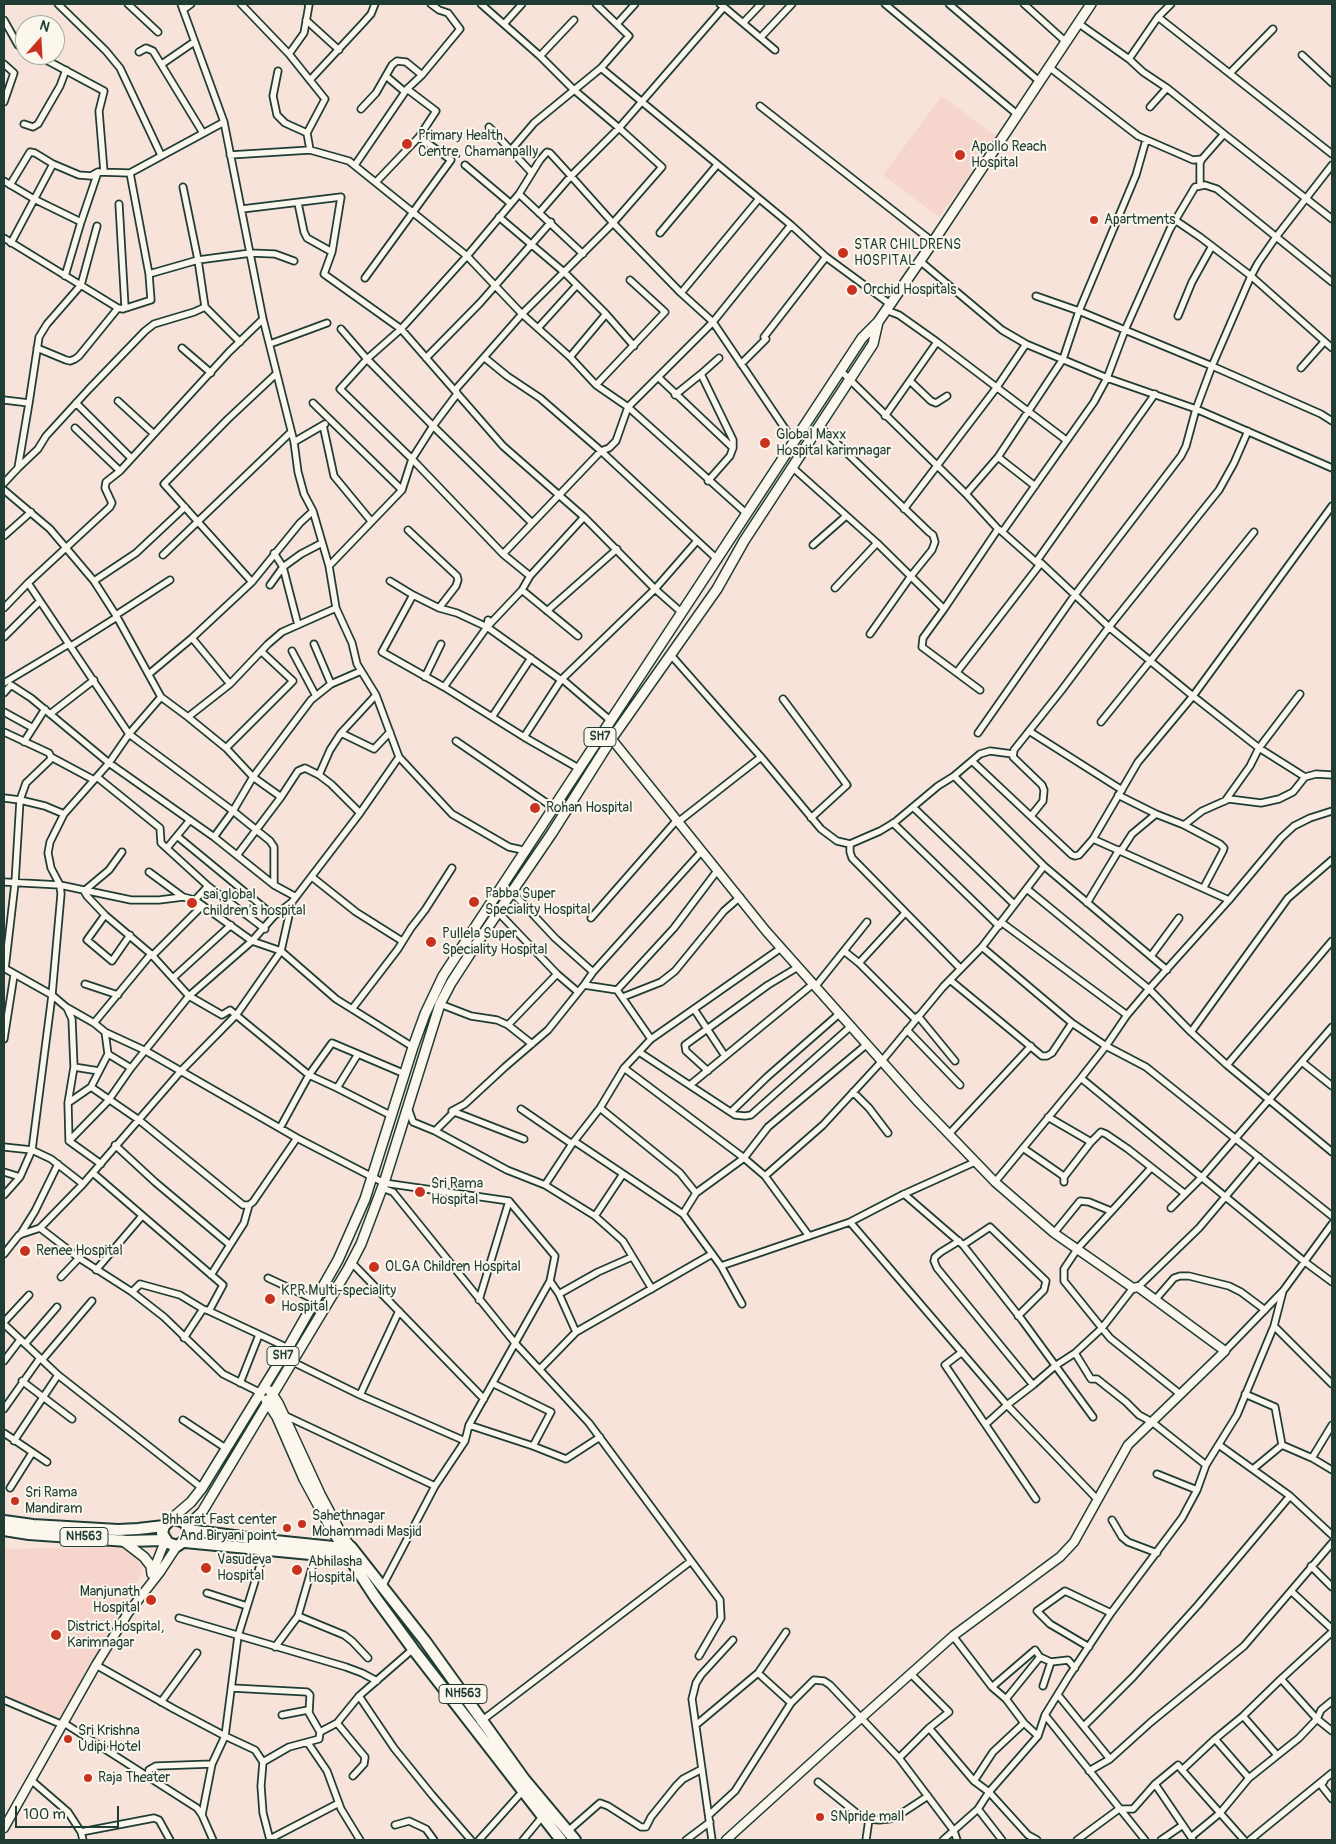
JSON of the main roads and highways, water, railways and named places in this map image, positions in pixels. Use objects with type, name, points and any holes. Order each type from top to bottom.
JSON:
[{"type":"highway","name":"NH563","points":[[4,1521],[33,1525],[118,1530],[138,1529],[180,1520],[188,1528],[235,1537],[347,1548],[413,1649],[560,1840]]},
{"type":"highway","points":[[165,1540],[162,1534],[167,1523]]},
{"type":"highway","points":[[181,1544],[187,1539],[188,1528]]},
{"type":"highway","name":"NH563","points":[[4,1530],[29,1534],[122,1540],[165,1540],[172,1545],[265,1549],[353,1558],[382,1587],[425,1641],[524,1779],[574,1840]]},
{"type":"main road","name":"SH7","points":[[167,1523],[202,1488],[227,1449],[288,1348],[349,1237],[373,1177],[413,1047],[425,1014],[443,976],[527,851],[603,731],[612,721],[681,612],[718,560],[862,338],[878,322],[920,261],[1091,4]]},
{"type":"main road","name":"SH7","points":[[188,1528],[202,1512],[293,1362],[360,1244],[383,1186],[440,1004],[465,961],[552,833],[612,738],[717,589],[744,542],[873,344],[878,322]]},
{"type":"main road","points":[[263,1389],[273,1394],[284,1414],[347,1548]]},
{"type":"main road","points":[[263,1389],[304,1479],[330,1528],[347,1548]]},
{"type":"main road","points":[[122,1540],[144,1557],[151,1566],[152,1574]]},
{"type":"place","name":"Primary Health Centre, Chamanpally","points":[[407,144]]},
{"type":"place","name":"Apollo Reach Hospital","points":[[960,155]]},
{"type":"place","name":"Apartments","points":[[1094,220]]},
{"type":"place","name":"STAR CHILDRENS HOSPITAL","points":[[843,253]]},
{"type":"place","name":"Orchid Hospitals","points":[[852,290]]},
{"type":"place","name":"Global Maxx Hospital karimnagar","points":[[765,443]]},
{"type":"place","name":"Rohan Hospital","points":[[535,808]]},
{"type":"place","name":"Pabba Super Speciality Hospital","points":[[474,902]]},
{"type":"place","name":"sai global children's hospital","points":[[192,903]]},
{"type":"place","name":"Pullela Super Speciality Hospital","points":[[431,942]]},
{"type":"place","name":"Sri Rama Hospital","points":[[420,1192]]},
{"type":"place","name":"Renee Hospital","points":[[25,1251]]},
{"type":"place","name":"OLGA Children Hospital","points":[[374,1267]]},
{"type":"place","name":"KPR Multi-speciality Hospital","points":[[270,1299]]},
{"type":"place","name":"Sri Rama Mandiram","points":[[15,1501]]},
{"type":"place","name":"Sahethnagar Mohammadi Masjid","points":[[302,1524]]},
{"type":"place","name":"Bhharat Fast center And Biryani point","points":[[287,1528]]},
{"type":"place","name":"Vasudeva Hospital","points":[[206,1568]]},
{"type":"place","name":"Abhilasha Hospital","points":[[297,1570]]},
{"type":"place","name":"Manjunath Hospital","points":[[151,1600]]},
{"type":"place","name":"District Hospital, Karimnagar","points":[[56,1635]]},
{"type":"place","name":"Sri Krishna Udipi Hotel","points":[[68,1739]]},
{"type":"place","name":"Raja Theater","points":[[88,1778]]},
{"type":"place","name":"SNpride mall","points":[[820,1817]]}]
